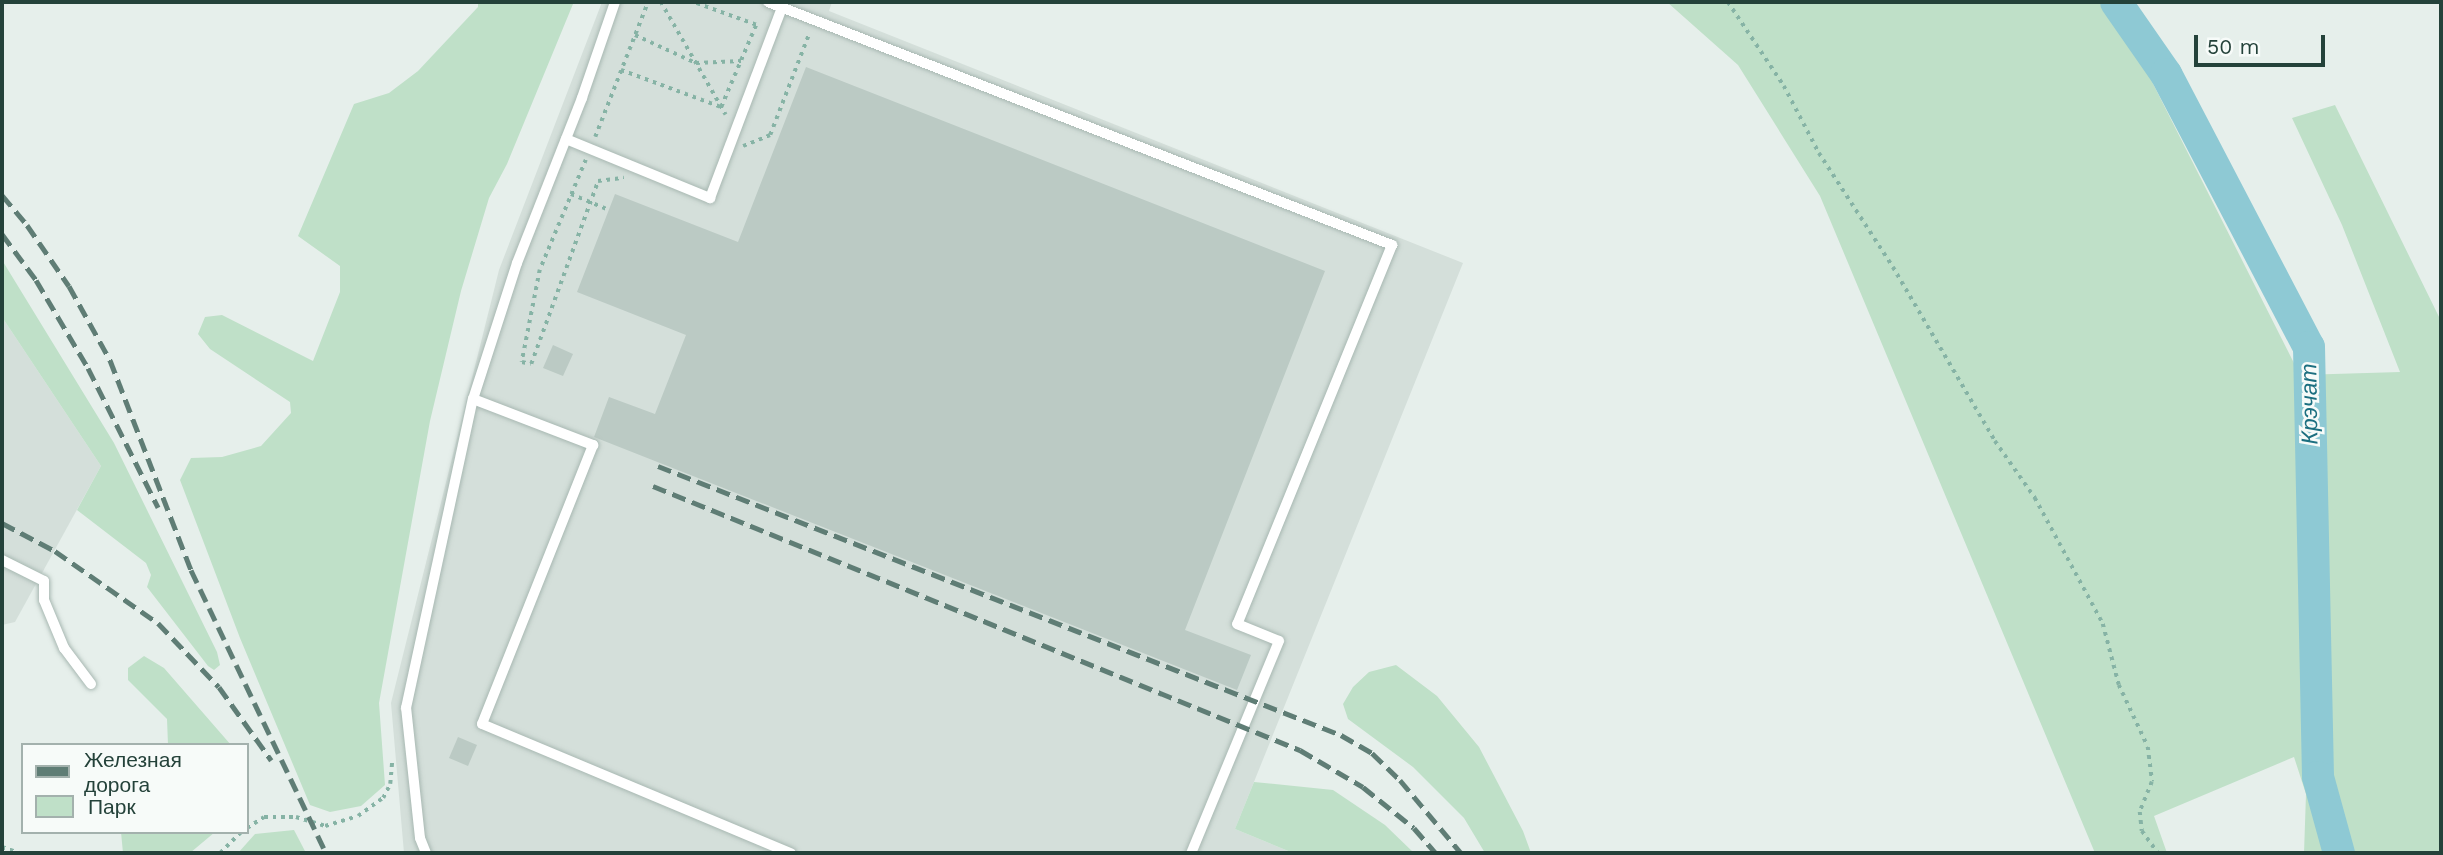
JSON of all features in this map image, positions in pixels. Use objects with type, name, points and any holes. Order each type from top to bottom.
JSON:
[{"type":"lane","points":[[426,853],[420,838],[406,708],[473,399],[517,263],[566,139],[615,2]]},
{"type":"lane","points":[[768,2],[1392,245],[1237,624],[1279,641],[1191,853]]},
{"type":"lane","points":[[566,139],[710,198],[782,7]]},
{"type":"lane","points":[[473,399],[593,445],[482,724],[791,853]]},
{"type":"lane","points":[[2,560],[44,581],[44,600],[64,648],[91,684]]},
{"type":"path","points":[[648,2],[540,270],[522,362],[531,364],[598,181],[654,175]]},
{"type":"path","points":[[661,2],[735,131]]},
{"type":"path","points":[[692,2],[756,25],[776,23],[811,34],[770,135],[727,153]]},
{"type":"path","points":[[1728,2],[1784,86],[1819,153],[1893,267],[1995,441],[2035,498],[2103,624],[2119,685],[2148,747],[2152,782],[2140,812],[2142,831],[2158,853]]},
{"type":"path","points":[[721,107],[756,25]]},
{"type":"path","points":[[635,35],[696,63],[741,61]]},
{"type":"path","points":[[621,70],[721,107]]},
{"type":"path","points":[[571,194],[609,210]]},
{"type":"path","points":[[248,827],[264,817],[296,817],[325,826],[358,816],[383,798],[390,784],[392,762]]},
{"type":"path","points":[[220,853],[239,834]]},
{"type":"path","points":[[2,846],[19,853]]},
{"type":"shaded area","points":[[602,2],[832,2],[829,11],[1463,263],[1235,829],[1293,853],[404,853],[391,703],[499,270]]},
{"type":"shaded area","points":[[2,317],[101,466],[15,622],[2,625]]},
{"type":"green space","points":[[478,2],[573,4],[507,164],[489,198],[461,291],[430,421],[379,703],[385,785],[361,806],[330,812],[310,805],[240,638],[180,480],[191,458],[222,457],[261,446],[291,413],[290,402],[210,349],[198,334],[205,317],[222,315],[313,361],[340,292],[340,266],[298,236],[354,104],[389,93],[418,71],[478,7]]},
{"type":"green space","points":[[1667,2],[2099,2],[2138,54],[2300,375],[2400,372],[2342,225],[2292,118],[2335,105],[2441,321],[2441,853],[2304,853],[2306,794],[2294,757],[2154,816],[2167,853],[2095,853],[1820,196],[1738,65]]},
{"type":"green space","points":[[2,260],[114,443],[217,652],[220,665],[214,670],[208,666],[147,587],[151,575],[146,563],[77,510],[101,466],[2,317]]},
{"type":"green space","points":[[144,656],[164,668],[229,743],[168,743],[167,719],[128,680],[128,668]]},
{"type":"green space","points":[[1396,665],[1437,696],[1479,747],[1523,831],[1531,853],[1485,853],[1464,818],[1413,767],[1348,719],[1343,704],[1353,687],[1369,672]]},
{"type":"green space","points":[[1254,782],[1333,790],[1385,825],[1414,853],[1293,853],[1235,829]]},
{"type":"green space","points":[[294,830],[306,853],[238,853],[255,834]]},
{"type":"green space","points":[[121,834],[213,834],[190,853],[123,853]]},
{"type":"building","points":[[806,67],[1325,271],[1185,630],[1251,655],[1237,690],[594,437],[609,397],[655,414],[686,335],[577,292],[615,194],[738,242]]},
{"type":"building","points":[[553,345],[573,354],[563,376],[543,368]]},
{"type":"building","points":[[458,737],[477,745],[468,766],[449,758]]},
{"type":"waterway","name":"Крэчат","points":[[2116,2],[2166,74],[2309,347],[2318,777],[2339,853]]},
{"type":"railway","points":[[2,195],[27,225],[69,286],[110,360],[191,570],[326,853]]},
{"type":"railway","points":[[2,234],[36,280],[88,368],[158,507]]},
{"type":"railway","points":[[658,466],[1341,735],[1372,753],[1400,780],[1461,853]]},
{"type":"railway","points":[[653,486],[1300,750],[1363,787],[1414,828],[1436,853]]},
{"type":"railway","points":[[2,523],[55,551],[158,623],[219,687],[271,760]]}]
